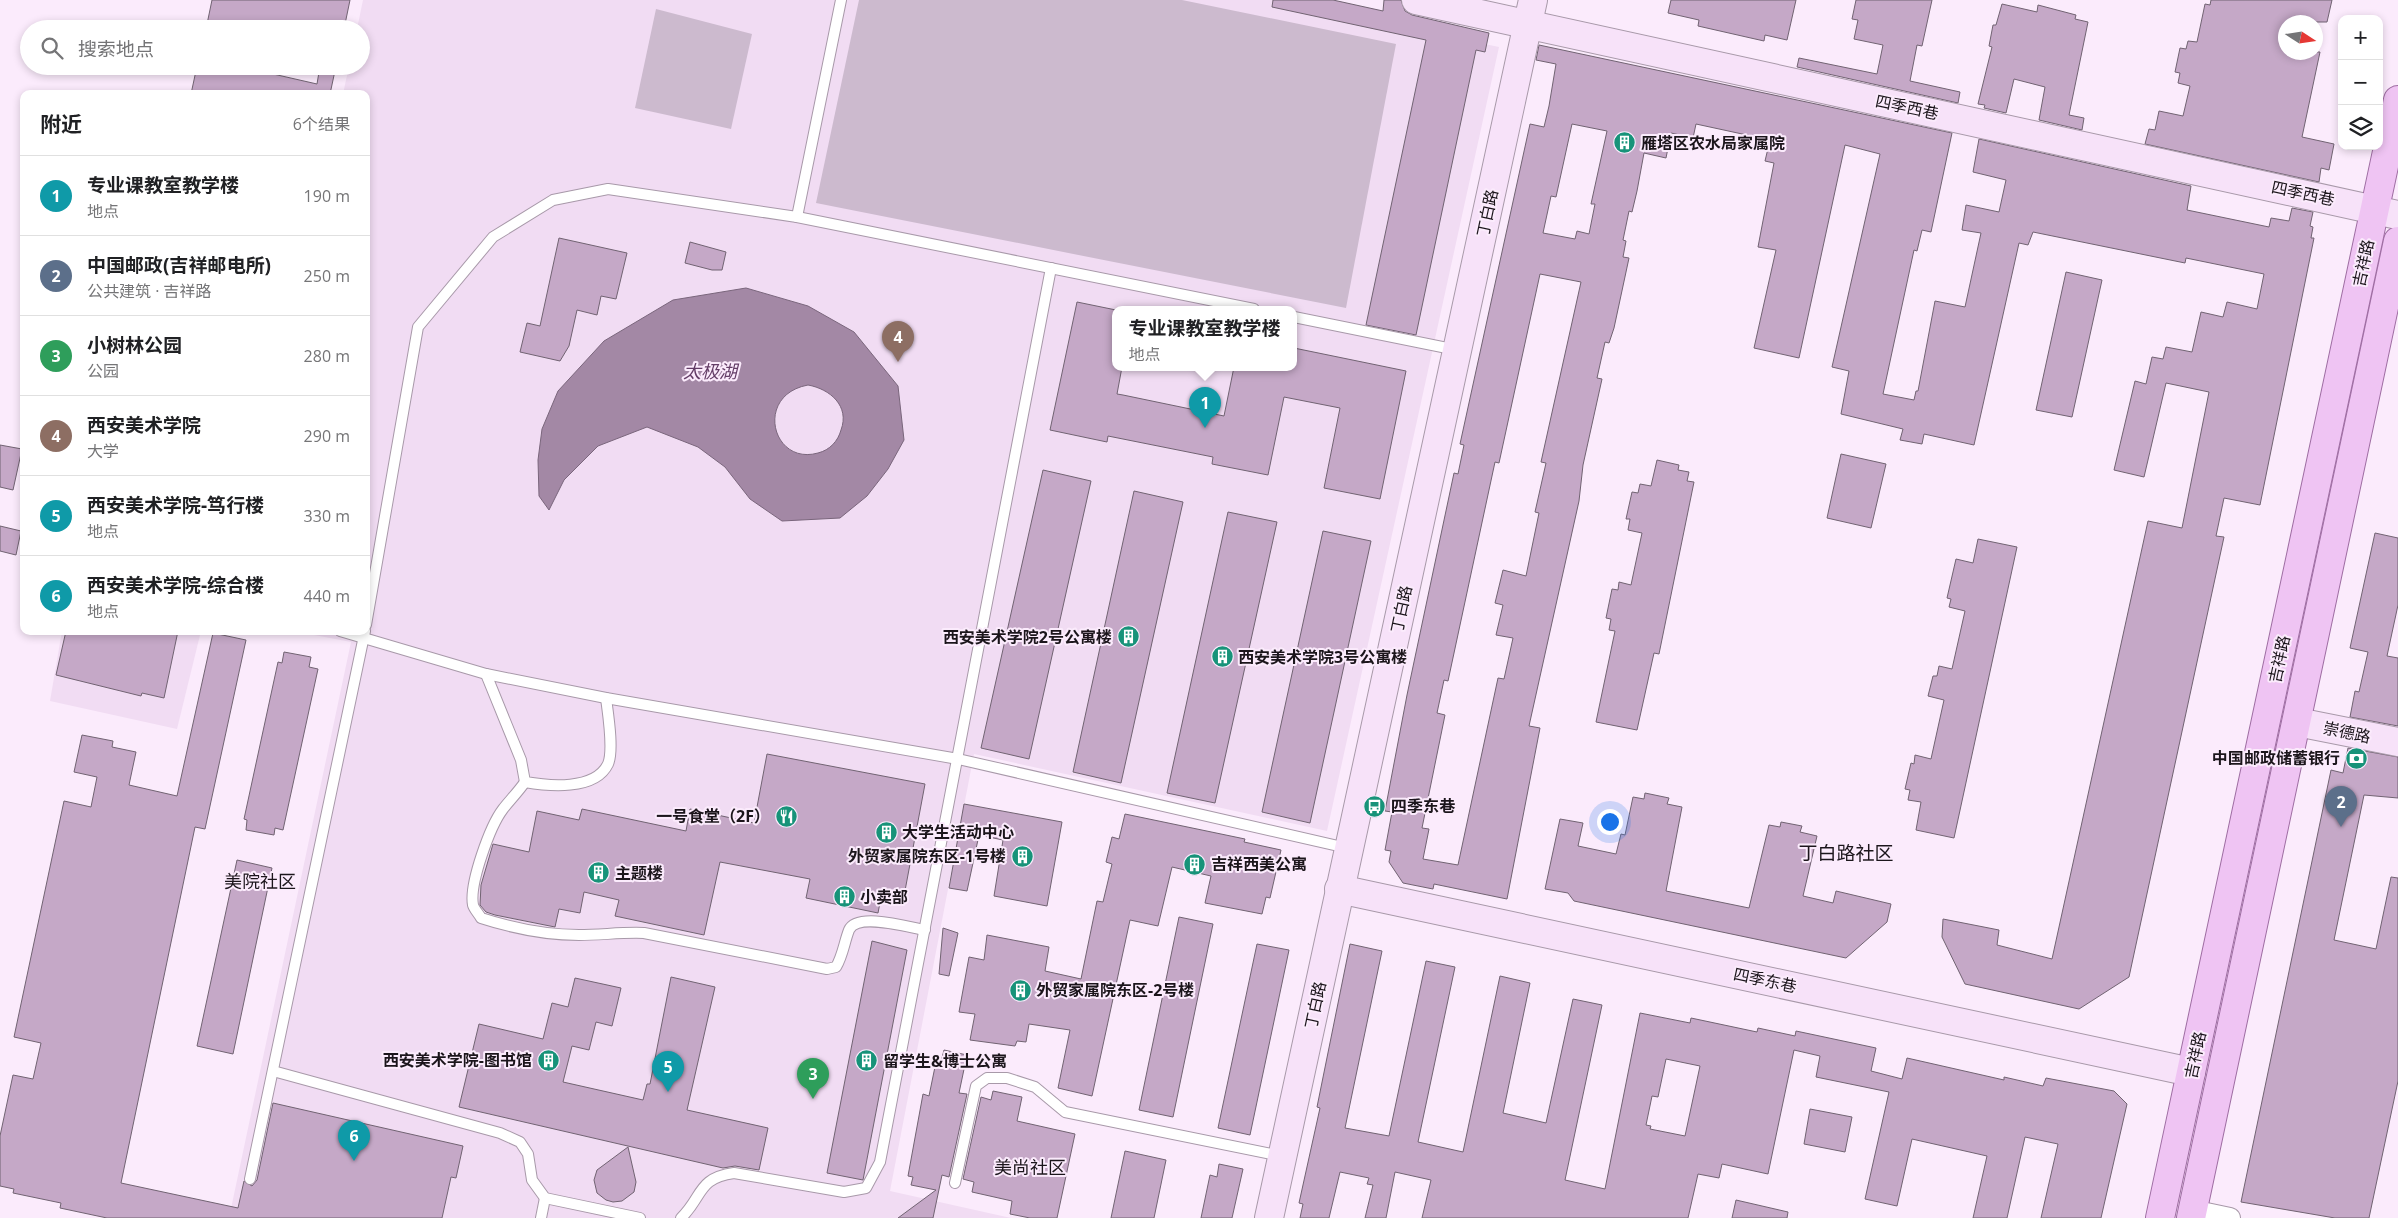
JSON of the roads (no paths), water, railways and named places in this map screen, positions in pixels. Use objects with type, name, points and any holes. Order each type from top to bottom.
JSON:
[{"type":"main road","name":"吉祥路","points":[[2160,1218],[2191,1072],[2386,212],[2398,100]]},
{"type":"main road","name":"吉祥路","points":[[2192,1214],[2398,241]]},
{"type":"street","name":"四季西巷","points":[[1416,0],[1530,12],[2386,212]]},
{"type":"street","name":"丁白路","points":[[1269,1218],[1530,12]]},
{"type":"street","name":"崇德路","points":[[2297,722],[2398,742]]},
{"type":"street","name":"四季东巷","points":[[1339,889],[2191,1072]]},
{"type":"street","points":[[2192,1214],[2230,1218]]},
{"type":"lane","points":[[797,217],[841,0]]},
{"type":"lane","points":[[370,602],[418,326],[493,236],[553,200],[608,188],[797,217],[1239,306]]},
{"type":"lane","points":[[681,1218],[700,1190],[717,1175],[734,1172],[844,1192],[866,1188],[880,1162],[1051,268]]},
{"type":"lane","points":[[1297,318],[1458,350]]},
{"type":"lane","points":[[250,1179],[365,635]]},
{"type":"lane","points":[[368,635],[486,674],[606,698],[958,759],[1348,848]]},
{"type":"lane","points":[[486,674],[521,760],[525,782],[516,796],[503,809],[491,830],[474,887],[473,906],[481,918],[546,933],[580,935],[617,932],[644,933],[827,969],[836,966],[843,956],[849,930],[854,923],[864,920],[925,930]]},
{"type":"lane","points":[[525,782],[548,786],[575,785],[595,776],[608,764],[610,738],[606,698]]},
{"type":"lane","points":[[273,1071],[500,1133],[520,1142],[528,1154],[532,1180],[545,1198],[640,1218]]},
{"type":"lane","points":[[955,1183],[976,1086],[986,1078],[1007,1078],[1035,1087],[1065,1112],[1282,1156]]},
{"type":"lane","points":[[540,1218],[545,1198]]},
{"type":"water","name":"太极湖","points":[[746,288],[808,306],[854,332],[898,386],[904,440],[888,469],[867,496],[840,518],[782,521],[750,499],[725,467],[698,447],[647,427],[598,446],[564,480],[549,510],[539,496],[538,460],[542,429],[558,391],[604,341],[673,300]],"holes":[[[808,385],[824,390],[836,400],[843,413],[843,421],[838,438],[830,447],[822,452],[802,454],[789,449],[780,440],[776,428],[775,414],[780,402],[791,391]]]},
{"type":"place","name":"雁塔区农水局家属院","points":[[1625,143]]},
{"type":"place","name":"西安美术学院","points":[[898,362]]},
{"type":"place","name":"专业课教室教学楼","points":[[1205,428]]},
{"type":"place","name":"西安美术学院2号公寓楼","points":[[1128,637]]},
{"type":"place","name":"西安美术学院3号公寓楼","points":[[1222,657]]},
{"type":"place","name":"中国邮政储蓄银行","points":[[2356,758]]},
{"type":"place","name":"四季东巷","points":[[1375,806]]},
{"type":"place","name":"一号食堂（2F）","points":[[786,816]]},
{"type":"place","name":"中国邮政(吉祥邮电所)","points":[[2341,827]]},
{"type":"place","name":"大学生活动中心","points":[[886,832]]},
{"type":"place","name":"外贸家属院东区-1号楼","points":[[1022,856]]},
{"type":"place","name":"吉祥西美公寓","points":[[1195,864]]},
{"type":"place","name":"主题楼","points":[[599,873]]},
{"type":"place","name":"小卖部","points":[[844,897]]},
{"type":"place","name":"外贸家属院东区-2号楼","points":[[1020,990]]},
{"type":"place","name":"西安美术学院-图书馆","points":[[548,1060]]},
{"type":"place","name":"留学生&博士公寓","points":[[867,1061]]},
{"type":"place","name":"西安美术学院-笃行楼","points":[[668,1092]]},
{"type":"place","name":"小树林公园","points":[[813,1099]]},
{"type":"place","name":"西安美术学院-综合楼","points":[[354,1161]]},
{"type":"district","name":"丁白路社区","points":[[1846,853]]},
{"type":"district","name":"美院社区","points":[[260,881]]},
{"type":"district","name":"美尚社区","points":[[1030,1167]]}]
